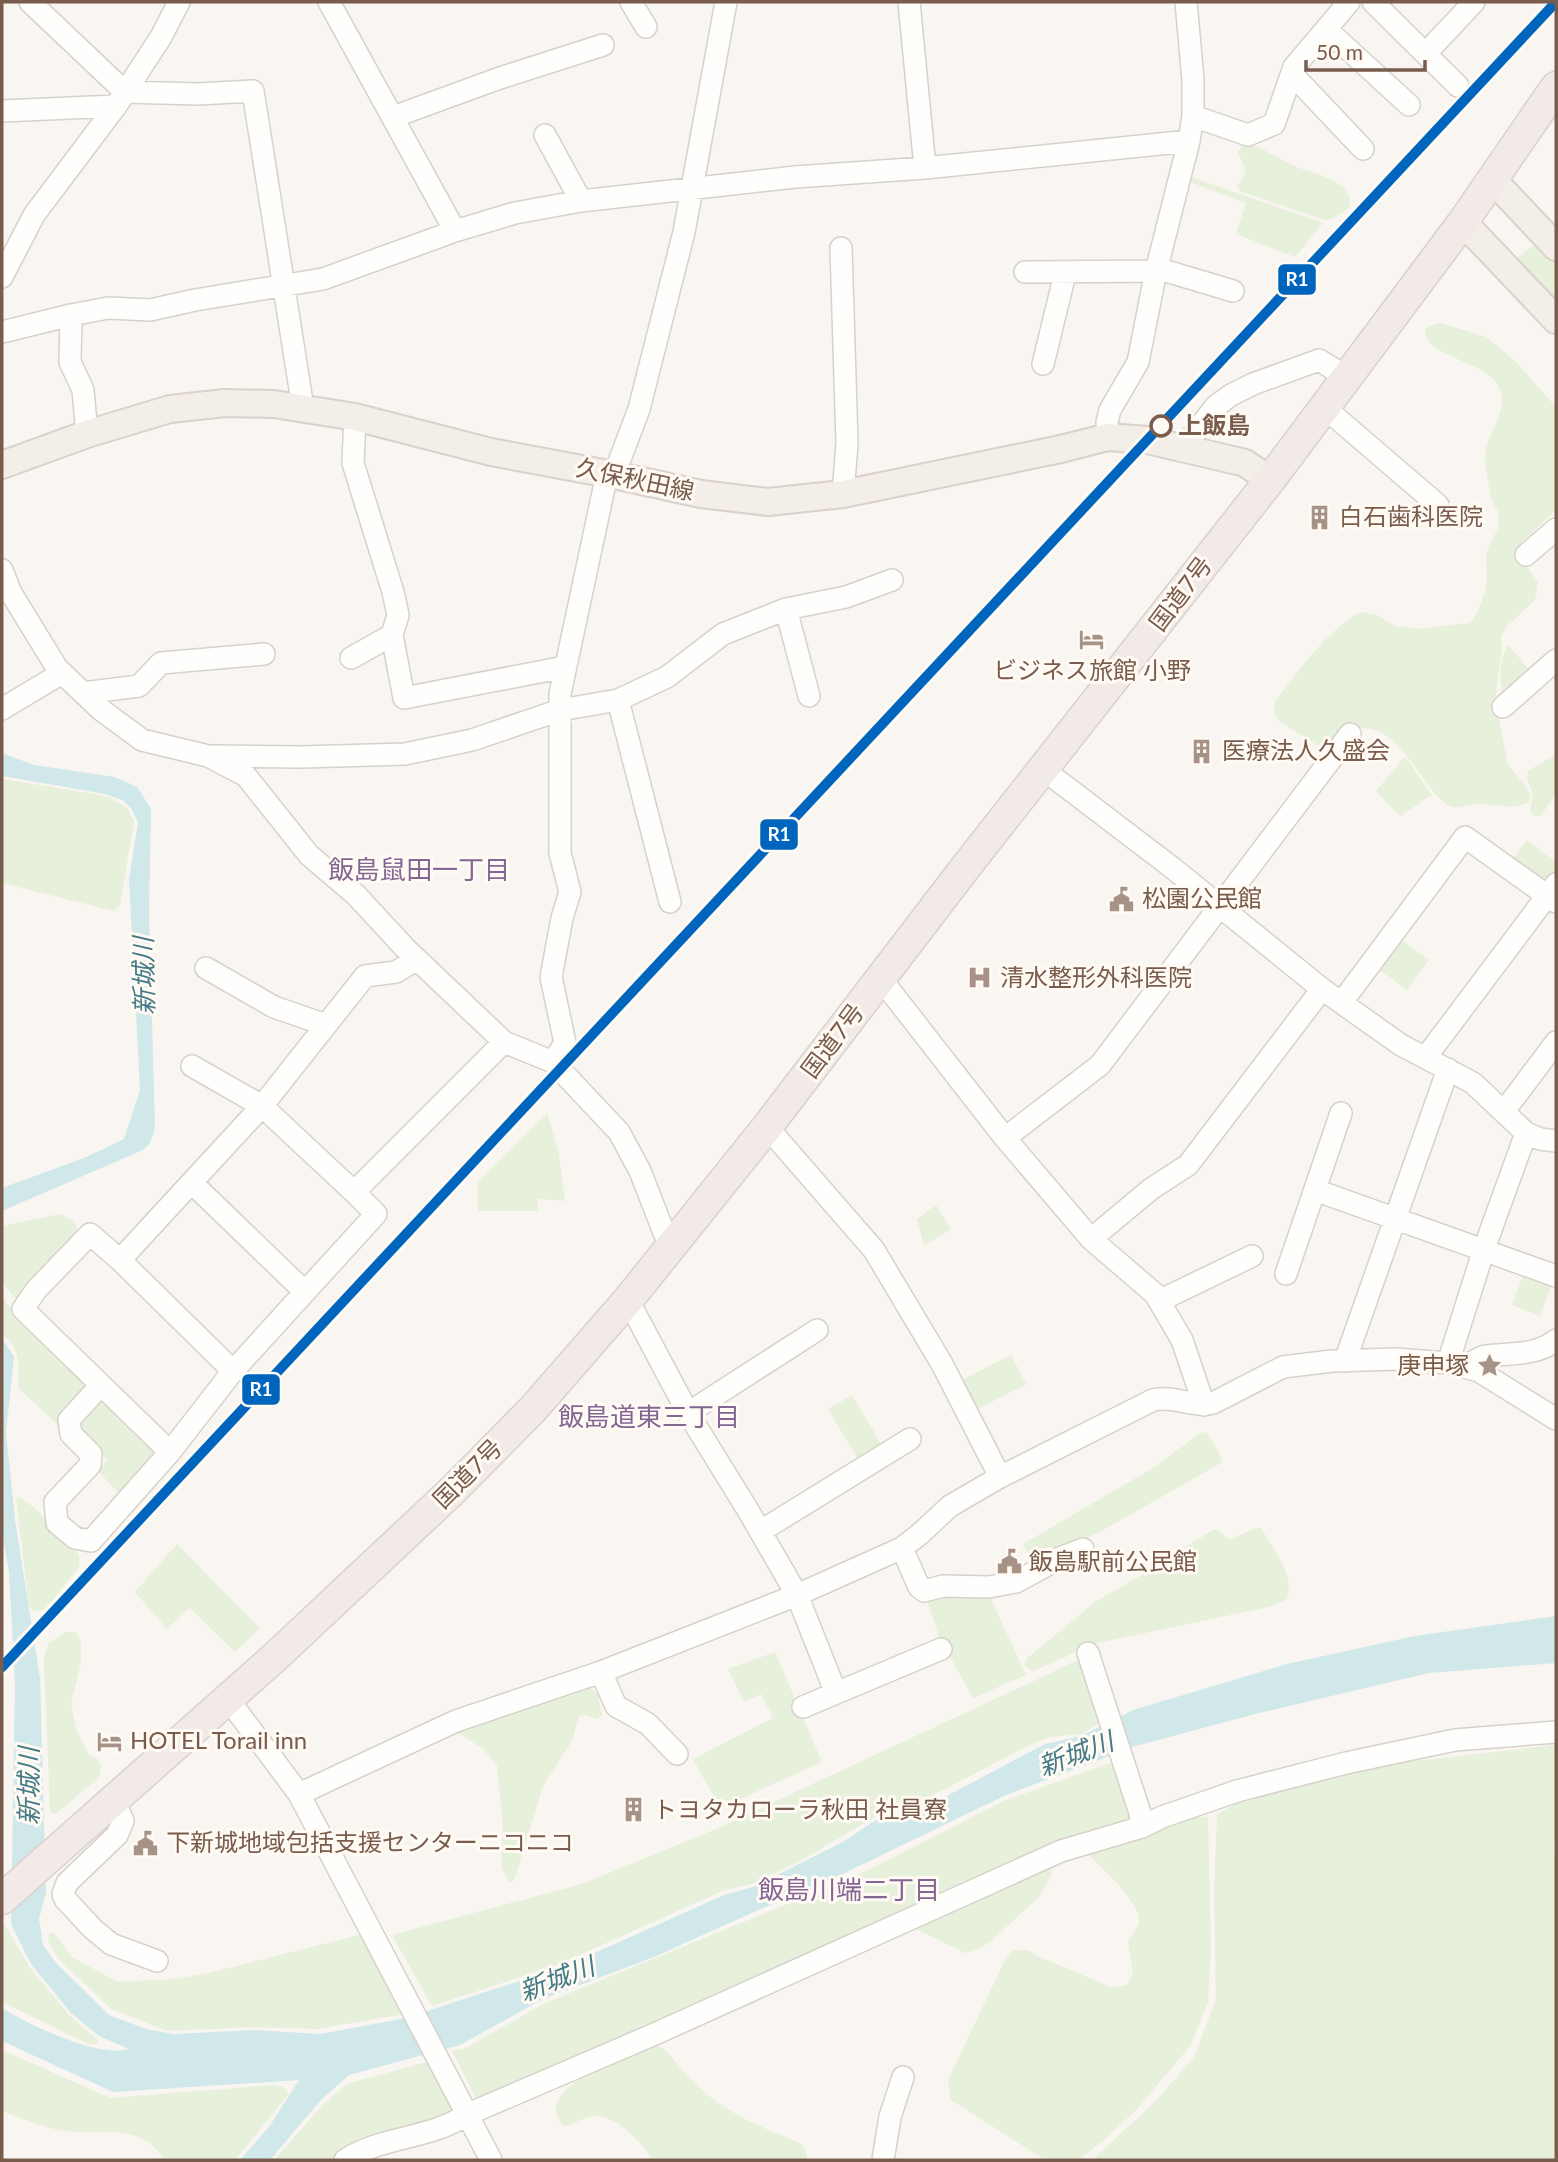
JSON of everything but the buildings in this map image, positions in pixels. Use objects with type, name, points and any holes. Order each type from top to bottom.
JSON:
[{"type":"highway","name":"国道7号","points":[[2,1899],[228,1699],[452,1491],[533,1409],[628,1300],[767,1127],[1270,480],[1463,222],[1556,87]]},
{"type":"main road","points":[[1492,179],[1556,247]]},
{"type":"main road","points":[[1463,222],[1556,320]]},
{"type":"main road","name":"久保秋田線","points":[[2,465],[87,434],[170,409],[225,403],[274,404],[355,417],[491,452],[701,494],[768,502],[843,494],[1108,437],[1147,440],[1245,463],[1270,480]]},
{"type":"street","points":[[30,2],[120,99]]},
{"type":"street","points":[[2,277],[34,215],[120,99],[161,37],[179,2]]},
{"type":"street","points":[[330,2],[455,231]]},
{"type":"street","points":[[631,2],[646,27]]},
{"type":"street","points":[[554,1062],[565,1043],[551,977],[562,918],[570,892],[560,853],[559,694],[611,475],[639,409],[684,232],[726,2]]},
{"type":"street","points":[[909,2],[925,168]]},
{"type":"street","points":[[1108,437],[1107,422],[1110,410],[1138,362],[1156,271],[1189,141],[1193,116],[1193,80],[1186,2]]},
{"type":"street","points":[[1193,116],[1248,135],[1274,124],[1294,66],[1349,2]]},
{"type":"street","points":[[1373,2],[1458,86]]},
{"type":"street","points":[[1426,53],[1474,2]]},
{"type":"street","points":[[1326,29],[1409,105]]},
{"type":"street","points":[[393,117],[500,78],[603,45]]},
{"type":"street","points":[[1292,74],[1363,149]]},
{"type":"street","points":[[2,111],[120,99],[253,91],[303,408]]},
{"type":"street","points":[[545,135],[581,201]]},
{"type":"street","points":[[2,332],[108,308],[150,310],[323,279],[455,231],[515,213],[581,201],[795,177],[925,168],[1189,141]]},
{"type":"street","points":[[841,248],[846,443],[843,494]]},
{"type":"street","points":[[1025,272],[1065,274],[1166,271],[1233,292]]},
{"type":"street","points":[[1043,364],[1065,274]]},
{"type":"street","points":[[71,315],[69,362],[83,390],[87,434]]},
{"type":"street","points":[[1182,449],[1216,406],[1253,384],[1319,360],[1348,378]]},
{"type":"street","points":[[1325,408],[1438,505]]},
{"type":"street","points":[[355,417],[353,463],[398,615],[392,635],[404,698],[565,667]]},
{"type":"street","points":[[1525,555],[1556,529]]},
{"type":"street","points":[[2,570],[11,593],[62,673],[100,709],[142,740],[208,757],[246,776],[309,855],[356,895],[417,959],[504,1042],[554,1062],[619,1132],[640,1171],[670,1248]]},
{"type":"street","points":[[208,757],[405,754],[472,740],[560,710],[618,700],[667,677],[723,634],[786,609],[846,597],[891,580]]},
{"type":"street","points":[[786,609],[809,696]]},
{"type":"street","points":[[351,658],[392,635]]},
{"type":"street","points":[[83,693],[139,686],[161,663],[264,654]]},
{"type":"street","points":[[1503,706],[1553,669]]},
{"type":"street","points":[[2,709],[62,673]]},
{"type":"street","points":[[618,700],[670,902]]},
{"type":"street","points":[[1005,1138],[1100,1065],[1350,734]]},
{"type":"street","points":[[1044,770],[1170,866],[1322,989],[1401,1045],[1473,1083],[1526,1133],[1540,1139],[1556,1141]]},
{"type":"street","points":[[1342,1002],[1465,837],[1553,894],[1426,1057]]},
{"type":"street","points":[[120,1260],[262,1106],[365,976],[396,972],[417,959]]},
{"type":"street","points":[[206,968],[274,1007],[326,1025]]},
{"type":"street","points":[[881,979],[1005,1138],[1091,1239],[1146,1285],[1159,1301],[1182,1340],[1204,1405]]},
{"type":"street","points":[[1091,1239],[1151,1189],[1188,1165],[1322,989]]},
{"type":"street","points":[[354,1192],[504,1042]]},
{"type":"street","points":[[1505,1111],[1556,1042]]},
{"type":"street","points":[[100,1386],[69,1420],[71,1434],[91,1454],[90,1465],[55,1502],[57,1522],[75,1538],[91,1541],[170,1452],[233,1371],[376,1214],[262,1106],[192,1066]]},
{"type":"street","points":[[1345,1361],[1448,1069]]},
{"type":"street","points":[[1286,1274],[1341,1113]]},
{"type":"street","points":[[767,1127],[874,1250],[942,1364],[1000,1477]]},
{"type":"street","points":[[1457,1364],[1484,1249],[1526,1133]]},
{"type":"street","points":[[192,1183],[305,1292]]},
{"type":"street","points":[[1315,1190],[1556,1276]]},
{"type":"street","points":[[170,1452],[23,1309],[36,1290],[90,1234],[233,1371]]},
{"type":"street","points":[[1159,1301],[1252,1256]]},
{"type":"street","points":[[628,1300],[688,1413],[797,1595],[836,1693]]},
{"type":"street","points":[[688,1413],[817,1331]]},
{"type":"street","points":[[1457,1364],[1483,1356],[1524,1352],[1548,1346],[1556,1340]]},
{"type":"street","points":[[299,1794],[456,1721],[601,1672],[797,1595],[902,1548],[950,1506],[1000,1477],[1153,1400],[1165,1397],[1204,1405],[1283,1367],[1299,1363],[1395,1359],[1457,1364],[1479,1371],[1556,1419]]},
{"type":"street","points":[[761,1531],[910,1439]]},
{"type":"street","points":[[902,1548],[923,1591],[943,1586],[989,1587],[1016,1582],[1083,1549]]},
{"type":"street","points":[[803,1707],[941,1649]]},
{"type":"street","points":[[1087,1653],[1141,1820]]},
{"type":"street","points":[[601,1672],[616,1706],[648,1724],[677,1754]]},
{"type":"street","points":[[228,1699],[299,1794],[491,2160]]},
{"type":"street","points":[[345,2160],[378,2144],[452,2124],[1061,1851],[1141,1820],[1162,1817],[1237,1791],[1346,1763],[1455,1740],[1556,1732]]},
{"type":"street","points":[[114,1800],[123,1821],[117,1835],[67,1883],[65,1899],[111,1944],[158,1961]]},
{"type":"street","points":[[883,2160],[890,2117],[903,2077]]},
{"type":"green space","points":[[1245,143],[1337,183],[1348,194],[1349,208],[1332,219],[1324,220],[1240,191],[1237,186],[1245,170],[1238,153]]},
{"type":"green space","points":[[1191,177],[1323,223],[1295,257],[1236,234],[1246,203],[1190,182]]},
{"type":"green space","points":[[1534,245],[1541,246],[1556,262],[1556,304],[1516,259]]},
{"type":"green space","points":[[1441,323],[1486,337],[1515,361],[1556,407],[1556,510],[1522,542],[1518,554],[1538,582],[1535,600],[1508,625],[1501,636],[1502,649],[1495,699],[1508,765],[1531,796],[1528,803],[1516,806],[1480,804],[1453,807],[1437,795],[1400,748],[1378,731],[1356,727],[1326,746],[1317,745],[1275,716],[1274,704],[1302,666],[1323,642],[1360,612],[1377,615],[1395,626],[1418,629],[1470,623],[1480,607],[1487,578],[1487,551],[1499,521],[1490,492],[1485,454],[1499,416],[1501,392],[1495,381],[1486,373],[1437,349],[1429,341],[1425,331],[1429,326]]},
{"type":"green space","points":[[1508,644],[1532,673],[1504,697],[1501,670]]},
{"type":"green space","points":[[1556,754],[1556,795],[1540,816],[1534,816],[1530,811],[1533,795],[1527,778],[1528,771]]},
{"type":"green space","points":[[1406,758],[1432,795],[1400,816],[1376,791]]},
{"type":"green space","points":[[2,779],[109,797],[127,808],[134,821],[120,905],[114,911],[2,883]]},
{"type":"green space","points":[[1527,840],[1556,862],[1556,873],[1546,886],[1512,861]]},
{"type":"green space","points":[[1398,937],[1429,960],[1407,990],[1376,967]]},
{"type":"green space","points":[[547,1113],[559,1154],[565,1201],[537,1199],[539,1211],[478,1211],[477,1183]]},
{"type":"green space","points":[[936,1205],[951,1229],[924,1246],[917,1219]]},
{"type":"green space","points":[[60,1214],[75,1222],[80,1239],[23,1294],[15,1298],[2,1282],[2,1226]]},
{"type":"green space","points":[[1525,1270],[1553,1281],[1540,1316],[1512,1305]]},
{"type":"green space","points":[[2,1293],[6,1303],[87,1381],[84,1395],[57,1424],[18,1388],[16,1351],[2,1335]]},
{"type":"green space","points":[[1011,1355],[1026,1384],[972,1412],[958,1382]]},
{"type":"green space","points":[[852,1395],[883,1447],[859,1461],[828,1409]]},
{"type":"green space","points":[[96,1403],[107,1405],[153,1449],[154,1459],[121,1495],[98,1471],[107,1459],[79,1431],[79,1420]]},
{"type":"green space","points":[[1202,1432],[1207,1433],[1221,1456],[1221,1463],[1105,1529],[1035,1563],[1023,1544],[1153,1468]]},
{"type":"green space","points":[[20,1497],[37,1510],[79,1555],[79,1567],[46,1608],[39,1611],[29,1606],[16,1498]]},
{"type":"green space","points":[[1255,1528],[1261,1528],[1282,1562],[1288,1580],[1287,1599],[1273,1606],[1093,1644],[1034,1671],[1025,1667],[1026,1659],[1095,1602],[1211,1531],[1216,1529],[1230,1540]]},
{"type":"green space","points":[[177,1544],[260,1628],[235,1652],[190,1608],[167,1629],[135,1592]]},
{"type":"green space","points":[[942,1595],[989,1595],[1026,1675],[973,1698],[939,1637],[928,1603],[932,1598]]},
{"type":"green space","points":[[65,1632],[76,1632],[81,1641],[81,1663],[71,1704],[77,1732],[89,1755],[97,1759],[101,1767],[99,1778],[55,1814],[50,1812],[44,1660],[48,1644]]},
{"type":"green space","points":[[775,1652],[822,1762],[720,1808],[693,1759],[773,1718],[761,1694],[744,1702],[728,1669]]},
{"type":"green space","points":[[1081,1659],[1102,1721],[1082,1734],[1050,1737],[1030,1745],[912,1806],[878,1815],[802,1860],[752,1884],[724,1890],[560,1964],[432,2006],[392,1935],[582,1884],[716,1829]]},
{"type":"green space","points":[[587,1684],[598,1694],[602,1716],[596,1719],[586,1715],[579,1716],[572,1741],[543,1786],[514,1881],[509,1882],[502,1869],[503,1828],[497,1765],[482,1748],[460,1734],[460,1729]]},
{"type":"green space","points":[[1556,1745],[1556,1839],[1553,1847],[1556,1857],[1556,2160],[1092,2160],[1155,2102],[1194,2057],[1216,1999],[1214,1892],[1217,1815],[1237,1802],[1388,1764]]},
{"type":"green space","points":[[1116,1761],[1135,1824],[499,2092],[476,2098],[452,2051],[464,2049],[543,2004],[856,1876],[1006,1800]]},
{"type":"green space","points":[[1187,1816],[1208,1817],[1211,1947],[1208,2002],[1191,2045],[1136,2110],[1104,2140],[1078,2160],[1045,2160],[951,2100],[948,2080],[1005,1960],[1014,1950],[1029,1950],[1113,1988],[1127,1985],[1133,1974],[1128,1941],[1139,1922],[1138,1914],[1134,1904],[1119,1885],[1087,1852],[1158,1832]]},
{"type":"green space","points":[[1048,1864],[1052,1874],[1040,1896],[990,1942],[974,1951],[965,1953],[916,1929],[916,1926]]},
{"type":"green space","points":[[4,1924],[31,1969],[69,2015],[99,2041],[97,2044],[88,2044],[2,2002]]},
{"type":"green space","points":[[50,1932],[54,1933],[72,1957],[118,1982],[175,1979],[209,1973],[363,1934],[404,2014],[317,2029],[253,2027],[167,2031],[111,2009],[58,1958],[49,1944]]},
{"type":"green space","points":[[654,2045],[667,2052],[711,2098],[738,2115],[800,2143],[806,2152],[807,2160],[653,2160],[630,2132],[606,2118],[593,2116],[565,2126],[561,2124],[556,2106],[563,2093],[573,2084],[600,2067]]},
{"type":"green space","points":[[2,2050],[110,2098],[274,2085],[282,2086],[289,2094],[235,2160],[164,2160],[144,2139],[131,2135],[59,2130],[2,2111]]},
{"type":"green space","points":[[427,2062],[452,2111],[448,2117],[358,2144],[329,2160],[274,2160],[318,2110],[346,2084]]},
{"type":"water","name":"新城川","points":[[2,753],[34,765],[115,777],[137,787],[151,809],[149,914],[155,1128],[150,1143],[143,1150],[2,1211],[2,1188],[84,1158],[124,1139],[140,1090],[129,879],[138,823],[131,808],[122,800],[105,794],[2,776]]},
{"type":"water","name":"新城川","points":[[2,1338],[14,1357],[6,1432],[15,1520],[40,1678],[46,1892],[39,1919],[43,1945],[56,1963],[109,2015],[146,2029],[173,2034],[254,2030],[320,2034],[406,2018],[568,1965],[724,1895],[753,1887],[843,1842],[876,1820],[917,1809],[943,1798],[1045,1744],[1081,1736],[1133,1710],[1287,1664],[1415,1636],[1556,1616],[1556,1663],[1429,1673],[1255,1714],[1136,1746],[1006,1795],[824,1883],[654,1957],[543,1999],[460,2045],[349,2075],[320,2101],[270,2160],[240,2160],[269,2127],[299,2080],[113,2092],[2,2041],[2,2008],[28,2023],[83,2045],[116,2051],[129,2049],[99,2036],[71,2013],[31,1964],[11,1924],[15,1684],[9,1573],[2,1530]]},
{"type":"transit line","name":"R1","points":[[2,1667],[1556,2]]},
{"type":"place","name":"上飯島","points":[[1161,426]]},
{"type":"place","name":"白石歯科医院","points":[[1319,517]]},
{"type":"place","name":"ビジネス旅館 小野","points":[[1092,640]]},
{"type":"place","name":"医療法人久盛会","points":[[1202,751]]},
{"type":"place","name":"松園公民館","points":[[1122,899]]},
{"type":"place","name":"清水整形外科医院","points":[[980,978]]},
{"type":"place","name":"庚申塚","points":[[1489,1366]]},
{"type":"place","name":"飯島駅前公民館","points":[[1009,1562]]},
{"type":"place","name":"HOTEL Torail inn","points":[[110,1741]]},
{"type":"place","name":"トヨタカローラ秋田 社員寮","points":[[633,1810]]},
{"type":"place","name":"下新城地域包括支援センターニコニコ","points":[[146,1843]]},
{"type":"district","name":"飯島鼠田一丁目","points":[[419,870]]},
{"type":"district","name":"飯島道東三丁目","points":[[649,1417]]},
{"type":"district","name":"飯島川端二丁目","points":[[849,1890]]}]
